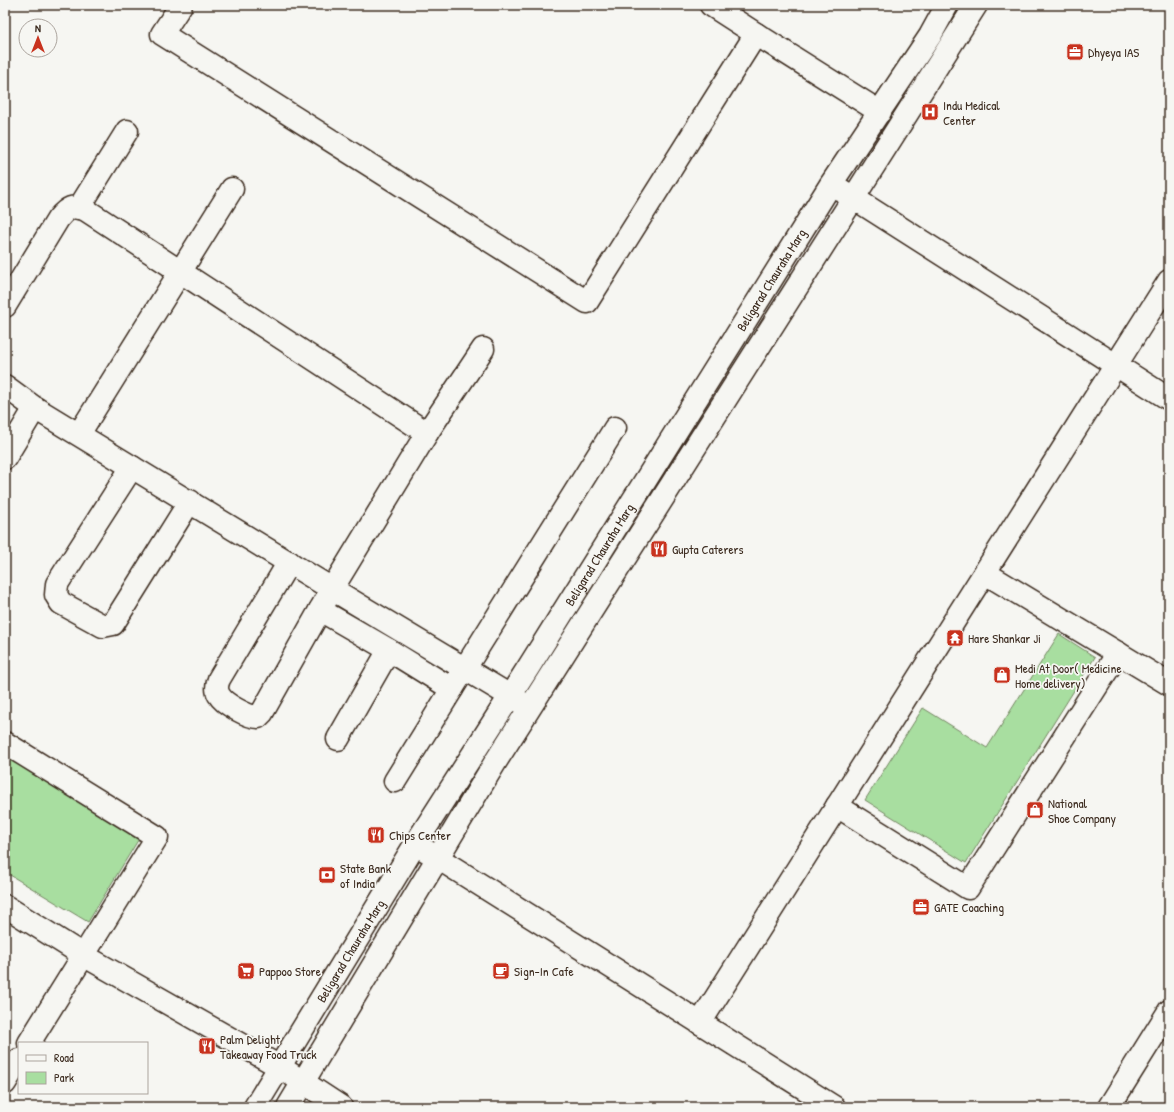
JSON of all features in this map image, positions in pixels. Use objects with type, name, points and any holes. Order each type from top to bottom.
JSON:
[{"type":"street","points":[[181,5],[162,34],[587,302],[756,34]]},
{"type":"street","points":[[710,5],[880,112]]},
{"type":"street","name":"Beligarad Chauraha Marg","points":[[255,1107],[416,844],[831,184],[930,36],[947,5]]},
{"type":"street","points":[[288,1107],[496,761],[855,198],[976,5]]},
{"type":"street","points":[[79,208],[127,131]]},
{"type":"street","points":[[831,184],[1169,399]]},
{"type":"street","points":[[79,434],[232,189]]},
{"type":"street","points":[[5,306],[58,218],[70,208],[86,210],[427,433]]},
{"type":"street","points":[[700,1023],[1117,366],[1169,281]]},
{"type":"street","points":[[289,562],[219,679],[217,685],[218,694],[224,701],[252,717],[258,717],[262,713],[332,589],[427,433],[483,349]]},
{"type":"street","points":[[5,386],[35,408],[530,708]]},
{"type":"street","points":[[5,458],[35,408]]},
{"type":"street","points":[[395,781],[615,428]]},
{"type":"street","points":[[132,467],[57,584],[56,595],[61,603],[103,626],[113,624],[190,501]]},
{"type":"street","points":[[985,573],[1169,684]]},
{"type":"street","points":[[320,610],[452,689]]},
{"type":"street","points":[[338,739],[389,650]]},
{"type":"street","points":[[837,806],[968,888],[1118,653]]},
{"type":"street","points":[[5,743],[157,837],[30,1042]]},
{"type":"street","points":[[416,844],[834,1107]]},
{"type":"street","points":[[5,906],[83,955],[280,1067],[341,1107]]},
{"type":"street","points":[[1109,1107],[1166,1022]]},
{"type":"street","points":[[5,1083],[18,1062]]},
{"type":"green space","points":[[1059,634],[1095,657],[966,863],[865,800],[923,708],[987,748]]},
{"type":"green space","points":[[5,756],[140,837],[88,922],[5,872]]},
{"type":"place","name":"Dhyeya IAS","points":[[1075,52]]},
{"type":"place","name":"Indu Medical Center","points":[[930,112]]},
{"type":"place","name":"Gupta Caterers","points":[[659,549]]},
{"type":"place","name":"Hare Shankar Ji","points":[[955,638]]},
{"type":"place","name":"Medi At Door( Medicine Home delivery)","points":[[1002,675]]},
{"type":"place","name":"National Shoe Company","points":[[1035,810]]},
{"type":"place","name":"Chips Center","points":[[376,835]]},
{"type":"place","name":"State Bank of India","points":[[327,875]]},
{"type":"place","name":"GATE Coaching","points":[[921,907]]},
{"type":"place","name":"Pappoo Store","points":[[246,971]]},
{"type":"place","name":"Sign-In Cafe","points":[[501,971]]},
{"type":"place","name":"Palm Delight Takeaway Food Truck","points":[[207,1046]]}]
